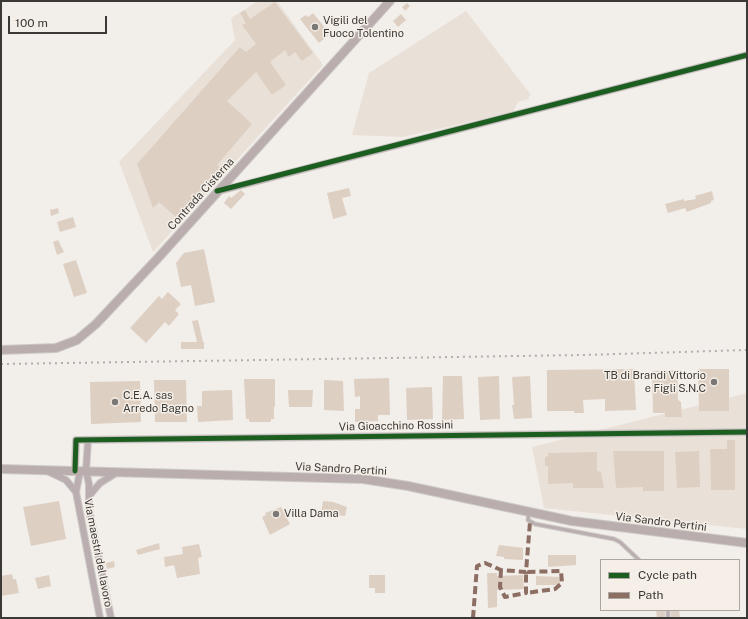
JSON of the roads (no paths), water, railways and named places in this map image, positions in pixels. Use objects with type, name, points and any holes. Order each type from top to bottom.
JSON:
[{"type":"main road","name":"Contrada Cisterna","points":[[1,350],[56,348],[77,340],[96,324],[158,258],[390,1]]},
{"type":"main road","name":"Via Sandro Pertini","points":[[1,469],[363,479],[408,486],[529,513],[624,529],[747,543]]},
{"type":"street","points":[[217,191],[747,55]]},
{"type":"street","name":"Via Gioacchino Rossini","points":[[80,471],[76,440],[747,432]]},
{"type":"street","points":[[80,471],[88,440]]},
{"type":"street","name":"Via maestri del lavoro","points":[[45,470],[66,480],[76,492]]},
{"type":"street","name":"Via maestri del lavoro","points":[[80,471],[76,492],[100,618]]},
{"type":"street","name":"Via maestri del lavoro","points":[[80,471],[90,496],[89,510],[111,618]]},
{"type":"street","name":"Via maestri del lavoro","points":[[90,496],[100,483],[118,472]]},
{"type":"lane","points":[[529,513],[528,520],[535,524],[614,539],[620,542],[638,559]]},
{"type":"railway","points":[[1,364],[583,355],[747,350]]},
{"type":"place","name":"Vigili del Fuoco Tolentino","points":[[315,27]]},
{"type":"place","name":"TB di Brandi Vittorio e Figli S.N.C","points":[[714,382]]},
{"type":"place","name":"C.E.A. sas Arredo Bagno","points":[[115,402]]},
{"type":"place","name":"Villa Dama","points":[[276,514]]}]
